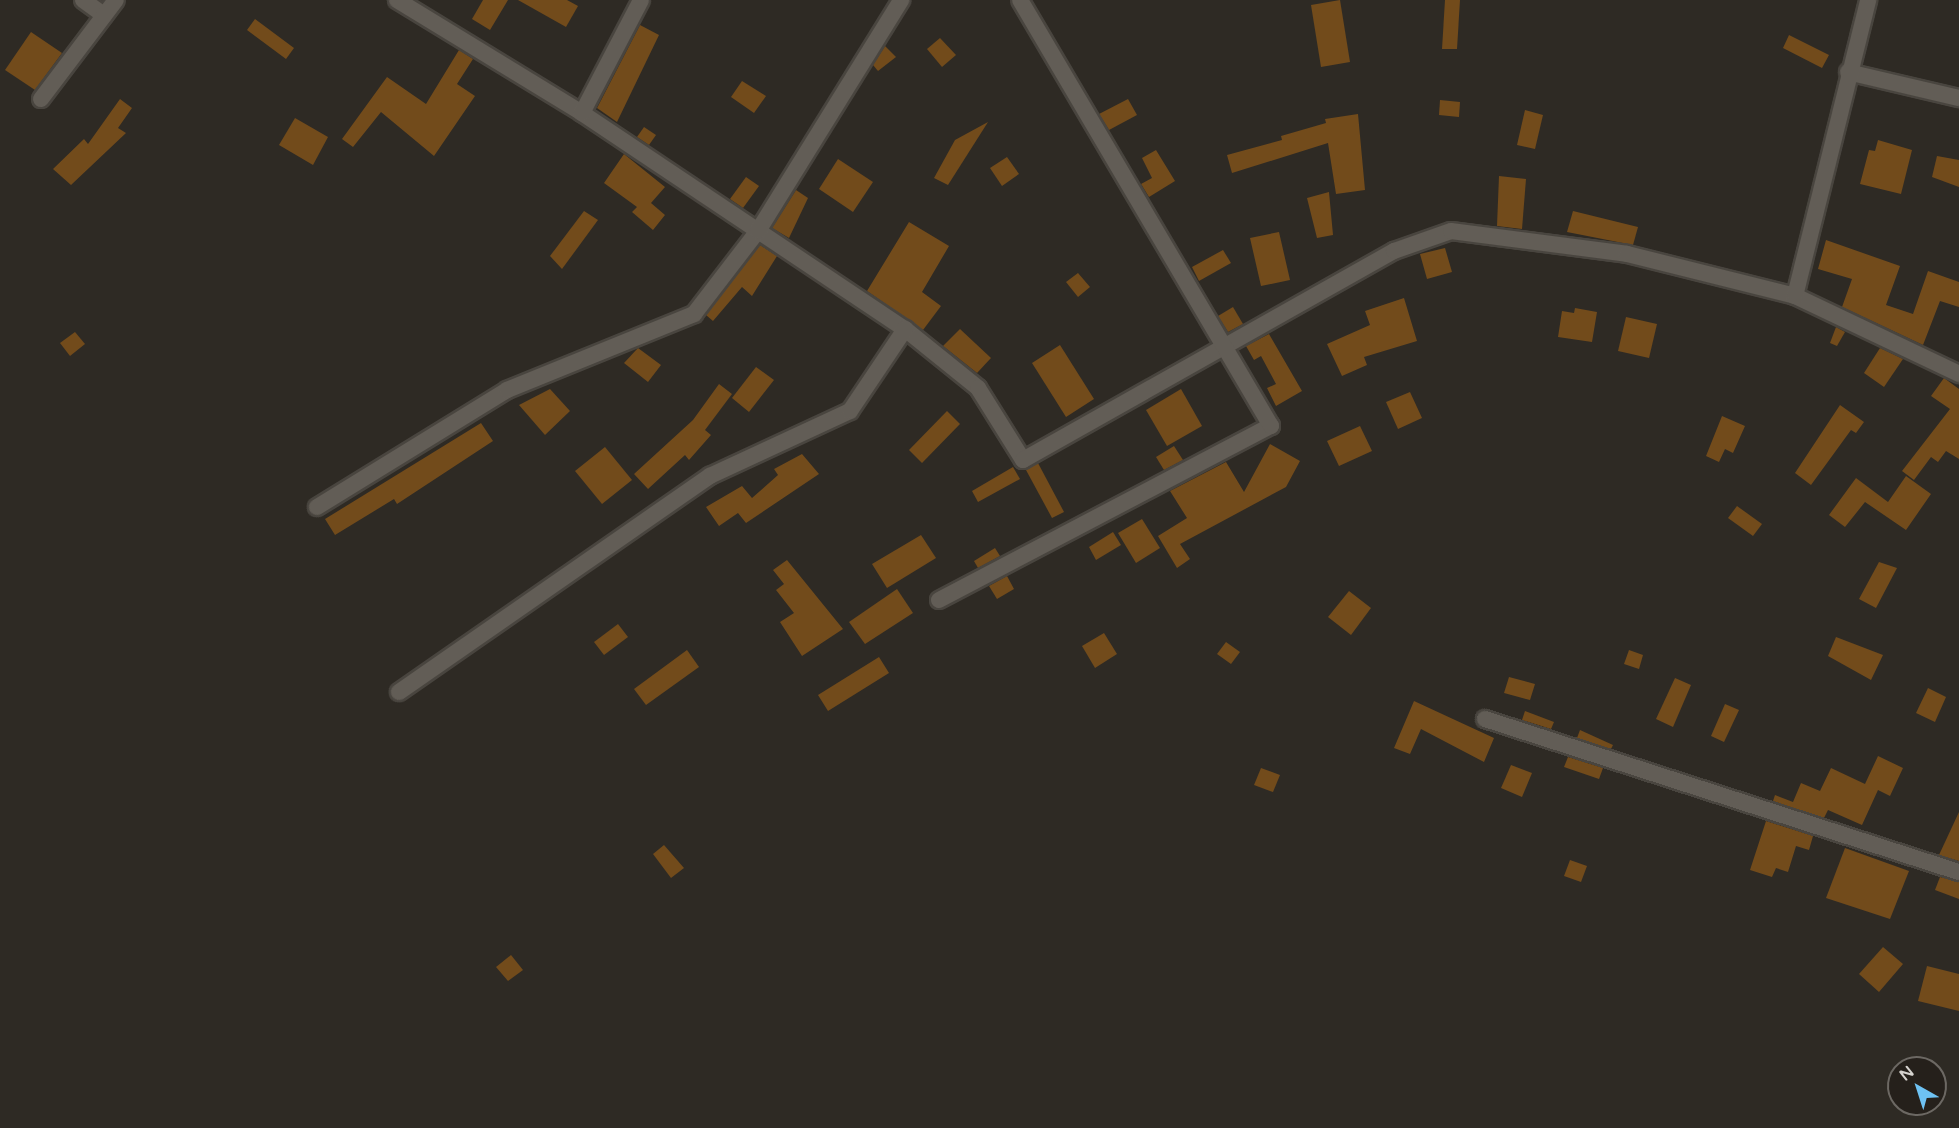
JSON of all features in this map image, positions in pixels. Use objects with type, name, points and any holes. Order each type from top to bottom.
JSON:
[{"type":"street","points":[[83,0],[104,15]]},
{"type":"street","points":[[41,99],[116,0]]},
{"type":"street","points":[[397,0],[582,113],[905,329],[978,388],[1023,460],[1228,348],[1394,250],[1451,231],[1627,254],[1795,296],[1959,374]]},
{"type":"street","points":[[582,113],[641,0]]},
{"type":"street","points":[[317,507],[507,390],[694,314],[758,231],[901,0]]},
{"type":"street","points":[[939,600],[1271,426],[1228,348],[1020,0]]},
{"type":"street","points":[[1795,296],[1848,72],[1868,0]]},
{"type":"street","points":[[1848,72],[1959,98]]},
{"type":"street","points":[[399,692],[710,476],[850,411],[905,329]]},
{"type":"street","points":[[1485,719],[1959,872]]},
{"type":"building","points":[[483,0],[508,0],[490,30],[472,19]]},
{"type":"building","points":[[518,0],[567,0],[578,6],[566,27]]},
{"type":"building","points":[[1340,0],[1350,62],[1321,67],[1311,5]]},
{"type":"building","points":[[1445,0],[1460,0],[1457,49],[1442,49]]},
{"type":"building","points":[[255,19],[294,48],[286,59],[247,30]]},
{"type":"building","points":[[640,25],[659,35],[617,122],[597,108]]},
{"type":"building","points":[[31,32],[62,53],[35,90],[5,70]]},
{"type":"building","points":[[1789,35],[1829,55],[1822,68],[1783,48]]},
{"type":"building","points":[[940,38],[956,55],[942,67],[927,49]]},
{"type":"building","points":[[885,46],[896,57],[878,71],[873,65]]},
{"type":"building","points":[[459,50],[473,59],[457,84],[475,96],[434,156],[381,112],[353,147],[342,139],[387,77],[426,104]]},
{"type":"building","points":[[742,81],[766,96],[754,113],[731,97]]},
{"type":"building","points":[[120,99],[132,108],[118,128],[126,133],[71,185],[53,169],[84,139],[88,144]]},
{"type":"building","points":[[1128,99],[1137,115],[1109,130],[1099,114]]},
{"type":"building","points":[[1440,100],[1460,102],[1459,117],[1439,115]]},
{"type":"building","points":[[1525,110],[1543,115],[1535,149],[1517,145]]},
{"type":"building","points":[[1358,114],[1365,190],[1336,194],[1328,143],[1232,173],[1227,155],[1282,140],[1281,136],[1326,123],[1325,119]]},
{"type":"building","points":[[295,118],[328,137],[313,165],[279,145]]},
{"type":"building","points":[[988,122],[948,185],[934,178],[955,140]]},
{"type":"building","points":[[644,127],[656,135],[649,145],[637,137]]},
{"type":"building","points":[[1878,140],[1912,150],[1901,194],[1860,184],[1869,150],[1875,151]]},
{"type":"building","points":[[1156,150],[1175,181],[1149,197],[1141,184],[1152,178],[1142,158]]},
{"type":"building","points":[[624,154],[665,187],[651,203],[665,215],[653,230],[632,212],[637,207],[604,183]]},
{"type":"building","points":[[1937,156],[1959,160],[1959,187],[1932,177]]},
{"type":"building","points":[[1007,157],[1019,174],[1002,186],[990,168]]},
{"type":"building","points":[[838,159],[873,182],[853,212],[819,189]]},
{"type":"building","points":[[1499,176],[1526,179],[1522,229],[1497,226]]},
{"type":"building","points":[[746,177],[759,186],[743,208],[730,199]]},
{"type":"building","points":[[796,190],[808,198],[789,238],[772,228]]},
{"type":"building","points":[[1329,192],[1333,235],[1317,238],[1307,198]]},
{"type":"building","points":[[584,211],[598,220],[562,269],[550,256]]},
{"type":"building","points":[[1573,211],[1638,227],[1633,245],[1567,232]]},
{"type":"building","points":[[909,222],[949,246],[922,292],[941,306],[923,330],[867,291]]},
{"type":"building","points":[[1279,232],[1290,280],[1261,286],[1250,238]]},
{"type":"building","points":[[1826,240],[1900,266],[1886,305],[1913,314],[1928,271],[1959,282],[1959,307],[1940,301],[1923,345],[1842,307],[1852,279],[1818,269]]},
{"type":"building","points":[[760,245],[777,256],[752,296],[742,287],[713,321],[706,315]]},
{"type":"building","points":[[1445,248],[1452,272],[1427,279],[1420,254]]},
{"type":"building","points":[[1223,250],[1231,263],[1199,281],[1192,267]]},
{"type":"building","points":[[1078,273],[1090,287],[1078,297],[1066,282]]},
{"type":"building","points":[[1404,298],[1417,341],[1364,357],[1367,365],[1342,376],[1327,344],[1370,325],[1365,311]]},
{"type":"building","points":[[1233,307],[1243,324],[1228,332],[1218,316]]},
{"type":"building","points":[[1575,308],[1597,312],[1592,342],[1558,337],[1562,311],[1574,313]]},
{"type":"building","points":[[1626,317],[1657,324],[1649,358],[1618,351]]},
{"type":"building","points":[[1836,327],[1845,332],[1837,346],[1830,343]]},
{"type":"building","points":[[960,329],[991,358],[977,373],[943,346]]},
{"type":"building","points":[[75,332],[85,344],[70,356],[60,343]]},
{"type":"building","points":[[1269,334],[1302,391],[1276,406],[1267,388],[1276,384],[1261,356],[1254,360],[1246,346]]},
{"type":"building","points":[[1060,345],[1094,399],[1066,417],[1032,363]]},
{"type":"building","points":[[638,348],[661,365],[648,382],[624,363]]},
{"type":"building","points":[[1880,348],[1903,359],[1884,387],[1864,373]]},
{"type":"building","points":[[756,367],[774,380],[749,412],[732,398]]},
{"type":"building","points":[[1944,378],[1959,389],[1959,459],[1946,451],[1938,462],[1931,457],[1914,480],[1902,471],[1950,409],[1931,396]]},
{"type":"building","points":[[719,384],[732,394],[705,430],[711,435],[689,460],[685,455],[648,489],[634,474],[693,420]]},
{"type":"building","points":[[550,389],[570,411],[545,435],[519,405]]},
{"type":"building","points":[[1181,389],[1202,426],[1167,446],[1146,410]]},
{"type":"building","points":[[1410,392],[1422,418],[1398,429],[1386,402]]},
{"type":"building","points":[[1840,405],[1864,422],[1856,433],[1851,430],[1811,485],[1795,473]]},
{"type":"building","points":[[947,411],[960,424],[922,463],[909,450]]},
{"type":"building","points":[[1722,416],[1745,426],[1733,453],[1725,449],[1719,462],[1706,456]]},
{"type":"building","points":[[481,423],[493,441],[397,504],[394,499],[335,535],[325,519]]},
{"type":"building","points":[[1360,426],[1372,451],[1339,466],[1327,441]]},
{"type":"building","points":[[1270,444],[1300,461],[1286,487],[1180,544],[1190,559],[1177,568],[1158,536],[1187,518],[1170,491],[1226,462],[1244,492]]},
{"type":"building","points":[[1174,446],[1183,460],[1164,470],[1156,457]]},
{"type":"building","points":[[605,447],[632,480],[602,504],[575,471]]},
{"type":"building","points":[[802,454],[819,474],[746,523],[738,513],[719,526],[706,507],[742,486],[752,498],[778,475],[774,469]]},
{"type":"building","points":[[1038,463],[1064,512],[1052,518],[1026,470]]},
{"type":"building","points":[[1013,467],[1020,479],[978,502],[972,491]]},
{"type":"building","points":[[1906,476],[1931,494],[1906,530],[1865,502],[1845,527],[1829,515],[1856,478],[1888,502]]},
{"type":"building","points":[[1737,506],[1762,524],[1753,536],[1728,518]]},
{"type":"building","points":[[1142,519],[1160,548],[1136,563],[1118,533]]},
{"type":"building","points":[[1113,532],[1121,545],[1096,560],[1089,547]]},
{"type":"building","points":[[921,535],[936,558],[887,588],[872,564]]},
{"type":"building","points":[[995,548],[1000,556],[978,568],[974,561]]},
{"type":"building","points":[[787,560],[843,629],[802,656],[780,622],[794,613],[776,590],[784,584],[773,570]]},
{"type":"building","points":[[1879,562],[1897,568],[1876,608],[1859,599]]},
{"type":"building","points":[[1007,576],[1014,589],[997,599],[989,586]]},
{"type":"building","points":[[897,589],[913,613],[865,644],[849,622]]},
{"type":"building","points":[[1349,591],[1371,608],[1351,635],[1328,617]]},
{"type":"building","points":[[618,624],[628,637],[604,655],[594,642]]},
{"type":"building","points":[[1104,633],[1117,654],[1095,668],[1082,646]]},
{"type":"building","points":[[1836,637],[1883,655],[1871,680],[1828,656]]},
{"type":"building","points":[[1226,642],[1240,652],[1231,664],[1217,654]]},
{"type":"building","points":[[687,650],[699,667],[646,705],[634,689]]},
{"type":"building","points":[[1629,650],[1643,655],[1639,669],[1624,664]]},
{"type":"building","points":[[879,657],[889,673],[828,711],[818,695]]},
{"type":"building","points":[[1509,677],[1535,684],[1530,700],[1504,693]]},
{"type":"building","points":[[1675,678],[1691,685],[1673,727],[1656,719]]},
{"type":"building","points":[[1928,688],[1946,697],[1935,722],[1916,713]]},
{"type":"building","points":[[1414,701],[1494,738],[1484,762],[1421,729],[1410,754],[1394,748]]},
{"type":"building","points":[[1725,704],[1739,710],[1724,742],[1711,736]]},
{"type":"building","points":[[1525,711],[1554,722],[1551,729],[1522,720]]},
{"type":"building","points":[[1580,730],[1613,745],[1611,749],[1577,738]]},
{"type":"building","points":[[1878,756],[1903,768],[1890,796],[1878,790],[1862,825],[1828,810],[1824,818],[1773,801],[1775,795],[1793,802],[1801,783],[1820,791],[1831,768],[1865,784]]},
{"type":"building","points":[[1568,757],[1603,768],[1599,779],[1564,767]]},
{"type":"building","points":[[1511,765],[1532,773],[1522,797],[1501,788]]},
{"type":"building","points":[[1261,768],[1280,775],[1273,792],[1254,785]]},
{"type":"building","points":[[1959,812],[1959,861],[1939,855]]},
{"type":"building","points":[[1766,821],[1813,836],[1809,850],[1796,846],[1788,872],[1776,868],[1772,877],[1750,870]]},
{"type":"building","points":[[664,845],[684,868],[671,878],[653,854]]},
{"type":"building","points":[[1845,848],[1909,871],[1890,919],[1826,898]]},
{"type":"building","points":[[1570,860],[1587,866],[1581,882],[1564,876]]},
{"type":"building","points":[[1940,877],[1959,882],[1959,899],[1935,890]]},
{"type":"building","points":[[1883,947],[1903,964],[1879,992],[1859,974]]},
{"type":"building","points":[[511,955],[523,970],[508,981],[496,967]]},
{"type":"building","points":[[1927,966],[1959,974],[1959,1011],[1918,1001]]}]
